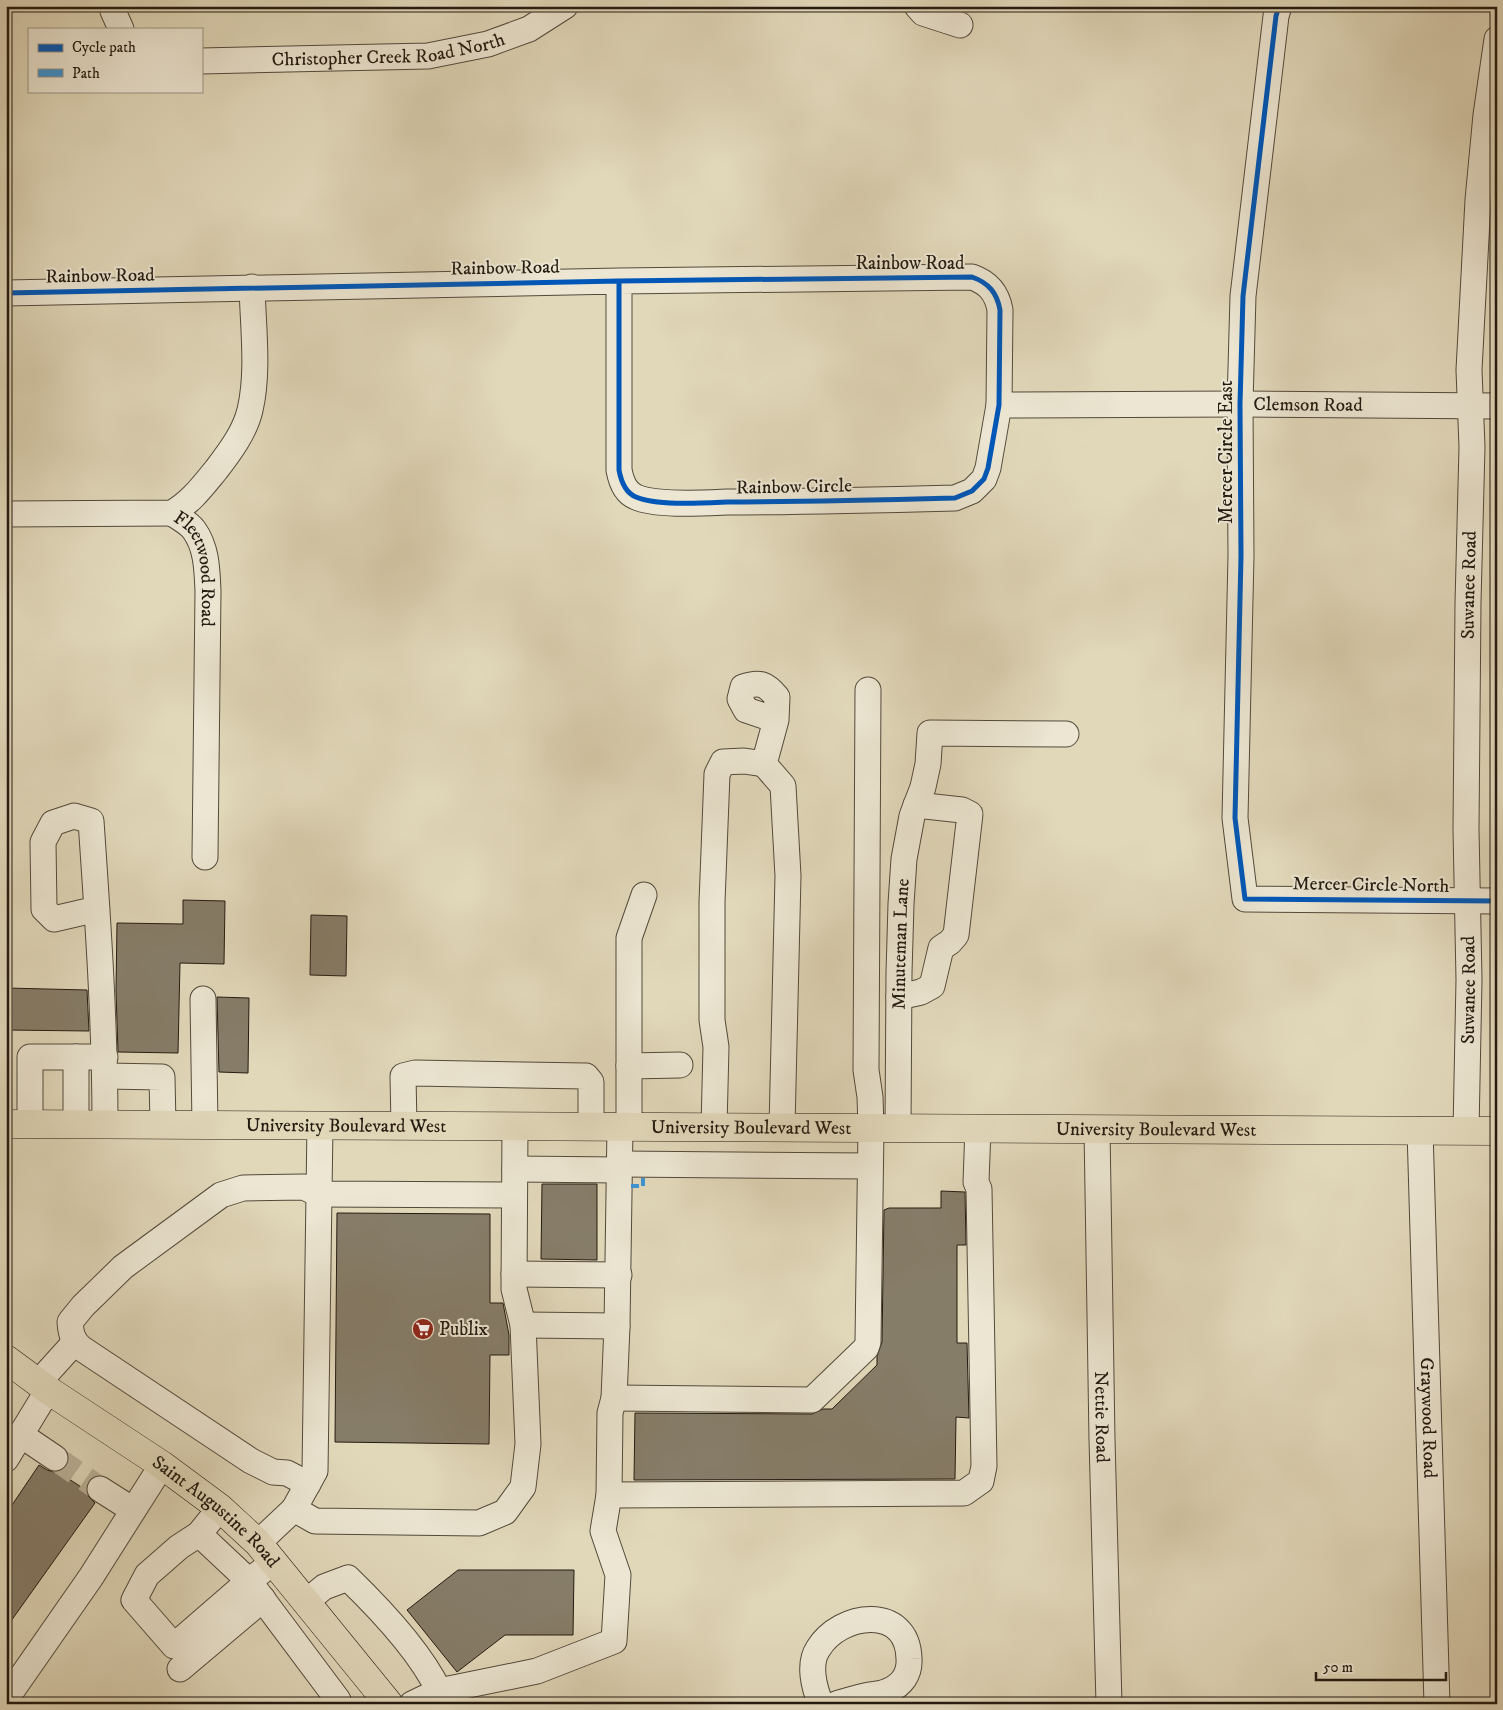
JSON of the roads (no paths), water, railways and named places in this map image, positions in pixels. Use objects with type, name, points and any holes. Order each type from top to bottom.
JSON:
[{"type":"main road","name":"University Boulevard West","points":[[18,1124],[1497,1131]]},
{"type":"main road","name":"Saint Augustine Road","points":[[6,1359],[43,1386],[162,1465],[220,1508],[266,1552],[389,1704]]},
{"type":"street","points":[[113,6],[113,11],[121,28]]},
{"type":"street","name":"Christopher Creek Road North","points":[[202,61],[428,56],[488,44],[529,29],[565,6]]},
{"type":"street","points":[[917,6],[923,13],[960,25]]},
{"type":"street","name":"Mercer Circle East","points":[[1245,899],[1235,818],[1241,556],[1240,404],[1243,296],[1276,16],[1279,6]]},
{"type":"street","name":"Suwanee Road","points":[[1466,1131],[1469,980],[1467,900],[1468,603],[1472,447],[1469,370],[1478,200],[1486,114],[1497,39]]},
{"type":"street","name":"Rainbow Road","points":[[6,293],[252,287],[972,277],[982,280],[997,296]]},
{"type":"street","name":"Rainbow Circle","points":[[619,281],[619,470],[626,489],[635,497],[652,502],[955,498],[972,492],[984,479],[988,468],[999,405],[1000,310],[997,296]]},
{"type":"street","name":"Fleetwood Road","points":[[205,857],[207,568],[203,547],[193,528],[172,512],[192,499],[214,473],[242,432],[250,411],[254,381],[252,287]]},
{"type":"street","name":"Clemson Road","points":[[999,405],[1497,406]]},
{"type":"street","points":[[6,514],[172,512]]},
{"type":"street","points":[[614,1398],[812,1400],[866,1348],[868,1342],[871,1128],[870,1097],[866,1070],[868,690]]},
{"type":"street","points":[[764,764],[776,720]]},
{"type":"street","name":"Minuteman Lane","points":[[898,1128],[900,904],[904,859],[916,805],[928,764],[930,733],[1066,734]]},
{"type":"street","points":[[714,1127],[716,1047],[712,1020],[712,902],[717,774],[723,762],[744,760],[764,764],[783,786],[788,867],[782,1127]]},
{"type":"street","points":[[899,998],[921,992],[932,986],[941,948],[956,935],[970,814],[962,810],[916,805]]},
{"type":"street","points":[[412,1704],[439,1691],[536,1671],[614,1641],[618,1575],[603,1531],[609,1495],[610,1413],[614,1398],[618,1326],[620,1167],[629,1066],[630,938],[644,895]]},
{"type":"street","name":"Mercer Circle North","points":[[1245,899],[1497,901]]},
{"type":"street","points":[[98,909],[105,1066],[105,1125]]},
{"type":"street","points":[[203,999],[204,1125]]},
{"type":"street","points":[[18,1124],[30,1057],[76,1057],[105,1066],[162,1077],[163,1125]]},
{"type":"street","points":[[76,1057],[76,1124]]},
{"type":"street","points":[[629,1066],[680,1065]]},
{"type":"street","points":[[404,1126],[403,1076],[415,1073],[586,1076],[591,1082],[591,1127]]},
{"type":"street","points":[[180,1669],[256,1590],[266,1552],[294,1509],[315,1471],[320,1125]]},
{"type":"street","points":[[294,1509],[315,1521],[479,1523],[505,1512],[523,1487],[527,1452],[523,1325],[514,1289],[515,1126]]},
{"type":"street","points":[[609,1495],[964,1493],[981,1481],[984,1466],[980,1189],[976,1182],[978,1128]]},
{"type":"street","name":"Nettie Road","points":[[1097,1129],[1109,1704]]},
{"type":"street","name":"Graywood Road","points":[[1420,1130],[1437,1704]]},
{"type":"street","points":[[515,1169],[870,1166]]},
{"type":"street","points":[[308,1484],[287,1473],[273,1472],[251,1461],[75,1342],[71,1333],[70,1322],[83,1306],[123,1267],[221,1195],[243,1188],[304,1187],[318,1194],[514,1195]]},
{"type":"street","points":[[514,1274],[619,1274]]},
{"type":"street","points":[[523,1325],[618,1326]]},
{"type":"street","points":[[6,1458],[21,1435],[43,1386],[75,1342]]},
{"type":"street","points":[[21,1435],[55,1458]]},
{"type":"street","points":[[6,1699],[91,1576],[162,1465]]},
{"type":"street","points":[[100,1489],[133,1510]]},
{"type":"street","points":[[220,1508],[199,1534],[179,1546],[147,1575],[134,1600],[174,1646],[256,1590]]},
{"type":"street","points":[[199,1534],[256,1590],[335,1702],[366,1676]]},
{"type":"street","points":[[306,1602],[324,1587],[348,1578],[375,1604],[430,1671],[439,1691]]},
{"type":"street","points":[[821,1704],[813,1681],[814,1665],[817,1650],[829,1635],[848,1624],[869,1619],[881,1620],[894,1626],[902,1634],[908,1647],[909,1671],[904,1680],[886,1692],[836,1704]]},
{"type":"tunnel","points":[[55,1458],[100,1489]]},
{"type":"place","name":"Publix","points":[[423,1329]]}]
